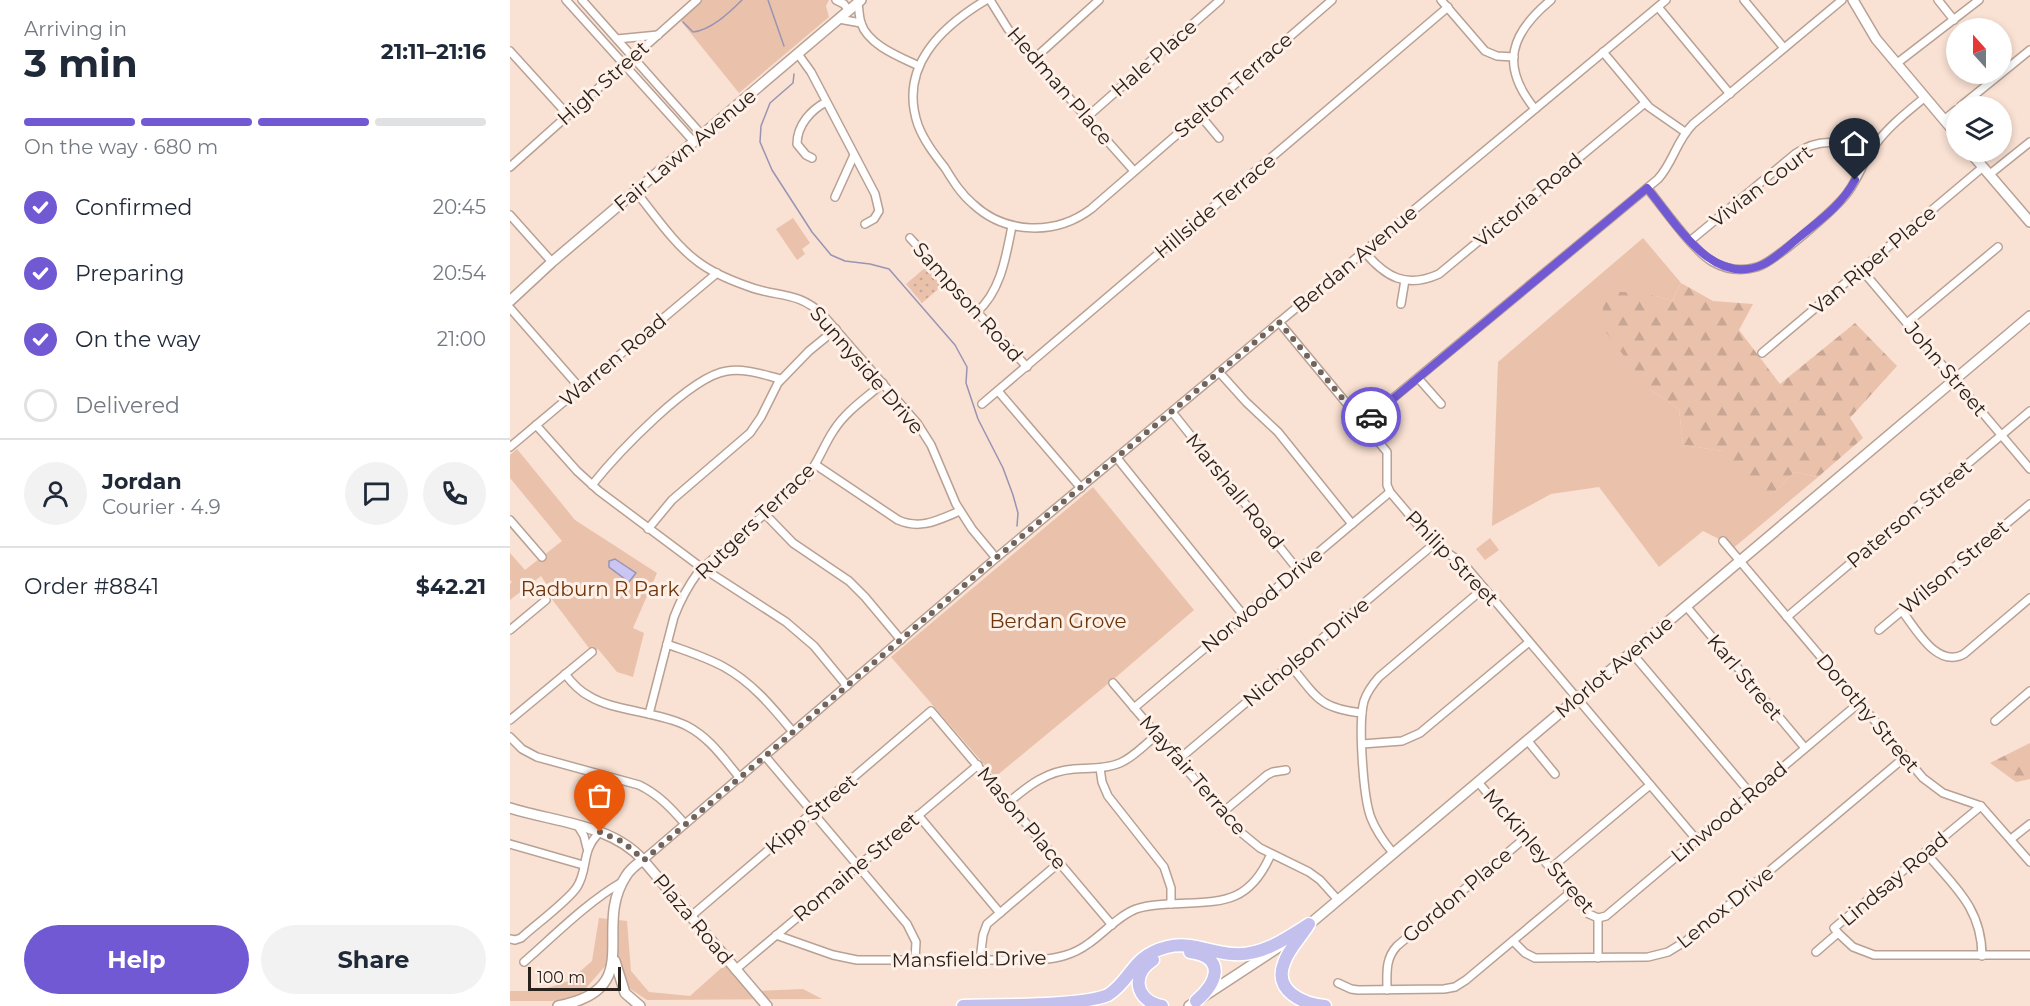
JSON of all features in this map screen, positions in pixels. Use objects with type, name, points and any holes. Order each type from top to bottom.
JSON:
[{"type":"highway","points":[[963,1006],[1066,1004],[1094,1001],[1110,994],[1138,963],[1160,950],[1186,945],[1226,953],[1248,953],[1271,946],[1309,924]]},
{"type":"highway","points":[[1309,924],[1285,959],[1282,976],[1286,987],[1294,996],[1305,1002],[1325,1006]]},
{"type":"highway","points":[[1162,1006],[1151,1003],[1143,996],[1139,987],[1139,977],[1149,963],[1162,956],[1179,952],[1193,952],[1205,956],[1215,969],[1210,987],[1192,1004]]},
{"type":"street","points":[[566,0],[694,142]]},
{"type":"street","points":[[582,0],[702,135]]},
{"type":"street","name":"High Street","points":[[512,162],[697,0]]},
{"type":"street","points":[[836,0],[845,5]]},
{"type":"street","points":[[977,312],[987,304],[994,290],[1006,256],[1012,226],[989,217],[971,203],[923,136],[915,114],[914,102],[915,81],[919,66],[940,33],[959,17],[988,0]]},
{"type":"street","name":"Hedman Place","points":[[988,0],[1008,28],[1134,171]]},
{"type":"street","points":[[1035,58],[1099,0]]},
{"type":"street","name":"Hale Place","points":[[1087,117],[1220,0]]},
{"type":"street","name":"Stelton Terrace","points":[[1012,226],[1047,228],[1070,222],[1091,209],[1332,0]]},
{"type":"street","points":[[1441,0],[1485,51],[1497,56],[1514,57]]},
{"type":"street","points":[[1535,109],[1524,96],[1517,77],[1514,57],[1516,43],[1525,25],[1551,0]]},
{"type":"street","name":"Berdan Avenue","points":[[524,962],[593,903],[623,882],[632,869],[996,558],[1666,0]]},
{"type":"street","points":[[1744,0],[1784,48]]},
{"type":"street","points":[[1363,423],[1664,173],[1685,132],[1842,0]]},
{"type":"street","points":[[1853,0],[1876,39],[1946,122]]},
{"type":"street","points":[[1938,0],[1952,18]]},
{"type":"street","points":[[1956,18],[1979,0]]},
{"type":"street","points":[[860,1],[861,23],[873,40],[919,66]]},
{"type":"street","name":"Fair Lawn Avenue","points":[[510,301],[552,262],[839,19],[845,5],[860,1]]},
{"type":"street","name":"Hillside Terrace","points":[[982,404],[1448,7]]},
{"type":"street","points":[[1658,7],[1730,94]]},
{"type":"street","points":[[839,19],[861,23]]},
{"type":"street","points":[[1896,64],[1946,26]]},
{"type":"street","points":[[617,39],[658,35]]},
{"type":"street","points":[[510,51],[568,115]]},
{"type":"street","points":[[1974,96],[2030,51]]},
{"type":"street","points":[[1603,52],[1645,103],[1685,132]]},
{"type":"street","points":[[798,54],[811,72],[875,194],[879,211],[874,219],[866,224]]},
{"type":"street","points":[[1647,188],[1690,241],[1711,261],[1729,268],[1749,269],[1766,263],[1842,200],[1850,191],[1868,156],[1891,126],[1924,98]]},
{"type":"street","points":[[812,158],[806,155],[797,144],[798,136],[811,111],[826,102]]},
{"type":"street","name":"Victoria Road","points":[[1405,280],[1431,278],[1446,268],[1645,103]]},
{"type":"street","points":[[1199,114],[1219,138]]},
{"type":"street","name":"Vivian Court","points":[[1690,241],[1795,154],[1809,146],[1826,142],[1842,143],[1868,156]]},
{"type":"street","name":"Van Riper Place","points":[[1762,353],[1861,269],[1986,170],[2030,142]]},
{"type":"street","points":[[835,197],[854,154]]},
{"type":"street","points":[[1979,162],[2030,222]]},
{"type":"street","name":"Sunnyside Drive","points":[[636,192],[690,255],[717,273],[761,291],[788,295],[806,301],[824,315],[924,433],[960,511],[996,558]]},
{"type":"street","points":[[510,215],[552,262]]},
{"type":"street","name":"Sampson Road","points":[[910,238],[1027,366]]},
{"type":"street","points":[[1907,323],[1998,247]]},
{"type":"street","points":[[1364,251],[1381,270],[1405,280],[1401,304]]},
{"type":"street","name":"John Street","points":[[1861,269],[2030,469]]},
{"type":"street","name":"Warren Road","points":[[510,447],[717,273]]},
{"type":"street","points":[[510,308],[580,388]]},
{"type":"street","name":"Morlot Avenue","points":[[1192,1004],[1263,959],[1309,924],[2030,316]]},
{"type":"street","name":"Philip Street","points":[[1279,322],[1387,452],[1387,485],[1390,492],[1434,544],[1462,563],[1484,588],[1696,840]]},
{"type":"street","points":[[648,529],[672,500],[750,433],[781,379],[809,351],[836,329]]},
{"type":"street","points":[[592,485],[614,458],[643,430],[707,377],[735,370],[781,379]]},
{"type":"street","points":[[1219,372],[1278,432],[1352,524]]},
{"type":"street","points":[[1418,378],[1441,405]]},
{"type":"street","name":"Rutgers Terrace","points":[[649,714],[679,603],[693,580],[703,568],[805,479],[816,465],[826,442],[839,422],[883,383]]},
{"type":"street","name":"Sampson Road","points":[[998,391],[1081,488]]},
{"type":"street","name":"Paterson Street","points":[[1787,617],[2030,411]]},
{"type":"street","name":"Marshall Road","points":[[1172,412],[1298,570]]},
{"type":"street","points":[[537,425],[569,463],[592,485],[703,568],[786,622],[814,646],[847,686]]},
{"type":"street","points":[[1117,458],[1244,616]]},
{"type":"street","points":[[816,465],[906,524],[929,524],[960,511]]},
{"type":"street","name":"Norwood Drive","points":[[1134,708],[1390,492]]},
{"type":"street","name":"Wilson Street","points":[[1879,630],[2030,504]]},
{"type":"street","points":[[765,514],[793,543],[849,581],[901,640]]},
{"type":"street","points":[[510,520],[542,557]]},
{"type":"street","name":"Dorothy Street","points":[[1723,542],[1923,778],[1952,796],[1981,806],[2030,862]]},
{"type":"street","name":"Nicholson Drive","points":[[1178,760],[1434,544]]},
{"type":"street","points":[[1393,853],[1374,827],[1368,808],[1362,744],[1362,713],[1367,693],[1379,677],[1484,588]]},
{"type":"street","points":[[1902,611],[1938,654],[1953,658],[1964,654],[2030,598]]},
{"type":"street","points":[[510,630],[546,600]]},
{"type":"street","name":"Karl Street","points":[[1686,606],[1805,748]]},
{"type":"street","points":[[1362,744],[1402,741],[1420,734],[1529,642]]},
{"type":"street","points":[[667,644],[705,658],[737,675],[768,702],[793,732]]},
{"type":"street","points":[[510,720],[592,652]]},
{"type":"street","points":[[1631,652],[1751,794]]},
{"type":"street","points":[[1290,665],[1322,702],[1336,710],[1362,713]]},
{"type":"street","points":[[565,674],[579,689],[594,699],[684,725],[715,747],[740,778]]},
{"type":"street","name":"Mayfair Terrace","points":[[1113,683],[1249,840],[1271,854],[1309,872],[1320,880],[1338,900]]},
{"type":"street","points":[[1995,721],[2030,691]]},
{"type":"street","name":"Linwood Road","points":[[1598,918],[1606,916],[1859,703]]},
{"type":"street","name":"Mason Place","points":[[931,711],[1112,925]]},
{"type":"street","name":"Kipp Street","points":[[690,917],[931,711]]},
{"type":"street","points":[[1009,802],[1033,782],[1050,774],[1071,769],[1100,768],[1118,764],[1157,735]]},
{"type":"street","points":[[510,738],[537,757],[650,790],[659,796],[685,824]]},
{"type":"street","points":[[1527,741],[1555,774]]},
{"type":"street","points":[[765,756],[911,929],[916,942],[915,960]]},
{"type":"street","name":"Lenox Drive","points":[[1513,941],[1525,953],[1535,958],[1648,957],[1668,952],[1678,947],[1905,757]]},
{"type":"street","name":"Romaine Street","points":[[735,970],[978,765]]},
{"type":"street","points":[[1100,768],[1102,782],[1108,796],[1164,867],[1171,888],[1171,904]]},
{"type":"street","points":[[1223,812],[1267,775],[1286,770]]},
{"type":"street","name":"McKinley Street","points":[[1478,782],[1589,914],[1598,918],[1598,958]]},
{"type":"street","points":[[1551,868],[1650,785]]},
{"type":"street","name":"Lindsay Road","points":[[1816,952],[1838,933],[1834,928],[1981,806]]},
{"type":"street","name":"Plaza Road","points":[[510,808],[600,832],[623,842],[644,860],[767,1006]]},
{"type":"street","points":[[918,815],[1000,913]]},
{"type":"street","points":[[2011,840],[2030,824]]},
{"type":"street","points":[[578,826],[587,848]]},
{"type":"street","points":[[510,939],[521,938],[573,892],[579,882],[587,848],[600,832]]},
{"type":"street","name":"Gordon Place","points":[[1387,990],[1387,963],[1389,956],[1397,946],[1525,838]]},
{"type":"street","points":[[510,844],[583,865]]},
{"type":"street","points":[[1925,852],[1972,909],[1981,936],[1982,956]]},
{"type":"street","name":"Mansfield Drive","points":[[776,935],[833,955],[857,960],[1040,960],[1059,957],[1081,949],[1135,910],[1152,905],[1217,901],[1238,896],[1258,879],[1271,854]]},
{"type":"street","points":[[980,960],[984,929],[1060,862]]},
{"type":"street","points":[[558,1006],[588,998],[603,987],[611,972],[613,917],[623,882]]},
{"type":"street","points":[[1338,983],[1351,989],[1455,987],[1571,892]]},
{"type":"street","points":[[1838,933],[1853,947],[1874,955],[2030,955]]},
{"type":"street","points":[[613,952],[622,987],[630,999],[640,1006]]},
{"type":"green space","points":[[702,0],[829,0],[826,6],[829,17],[739,93],[680,20]]},
{"type":"green space","points":[[793,218],[810,243],[802,249],[805,254],[797,260],[776,229]]},
{"type":"green space","points":[[1643,238],[1681,283],[1672,301],[1652,295],[1649,389],[1679,409],[1683,445],[1723,451],[1774,493],[1794,472],[1818,477],[1731,550],[1723,541],[1703,531],[1659,567],[1599,487],[1551,494],[1492,526],[1498,362]]},
{"type":"green space","points":[[926,267],[942,286],[922,303],[906,284]]},
{"type":"green space","points":[[1681,283],[1713,301],[1753,304],[1739,330],[1780,384],[1855,323],[1897,366],[1850,418],[1863,438],[1818,477],[1794,472],[1774,493],[1753,495],[1723,451],[1683,445],[1679,409],[1649,389],[1602,327],[1604,290],[1652,295],[1672,301]]},
{"type":"green space","name":"Radburn R Park","points":[[517,449],[575,520],[657,573],[633,628],[644,633],[633,677],[617,672],[598,649],[592,652],[548,594],[551,591],[541,576],[510,600],[512,582],[510,580],[510,553],[525,570],[562,541],[510,478],[510,455]]},
{"type":"green space","name":"Berdan Grove","points":[[1093,487],[1194,610],[995,777],[891,657]]},
{"type":"green space","points":[[1490,538],[1499,550],[1485,560],[1476,549]]},
{"type":"green space","points":[[2030,743],[2030,779],[2016,782],[1990,763]]},
{"type":"green space","points":[[599,918],[627,921],[631,971],[649,992],[690,996],[728,962],[754,991],[803,989],[822,999],[647,1000],[629,988],[620,963],[607,964],[579,996],[552,1001],[510,1001],[510,991],[538,991],[569,981],[592,961]]},
{"type":"water","points":[[615,559],[636,573],[629,582],[609,567],[609,561]]},
{"type":"waterway","points":[[683,22],[693,32],[700,31],[719,20],[742,0]]},
{"type":"waterway","points":[[768,0],[784,46]]},
{"type":"waterway","points":[[794,74],[793,83],[770,103],[761,126],[760,142],[772,170],[812,232],[831,255],[845,261],[889,269],[955,345],[967,367],[966,383],[978,419],[1003,468],[1013,495],[1018,513],[1017,526]]},
{"type":"way so far","points":[[600,832],[623,842],[644,860],[996,558],[1279,322],[1363,423],[1371,417]]},
{"type":"route","points":[[1371,417],[1647,188],[1704,256],[1719,265],[1738,270],[1758,267],[1774,258],[1834,208],[1850,191],[1855,180]]}]
